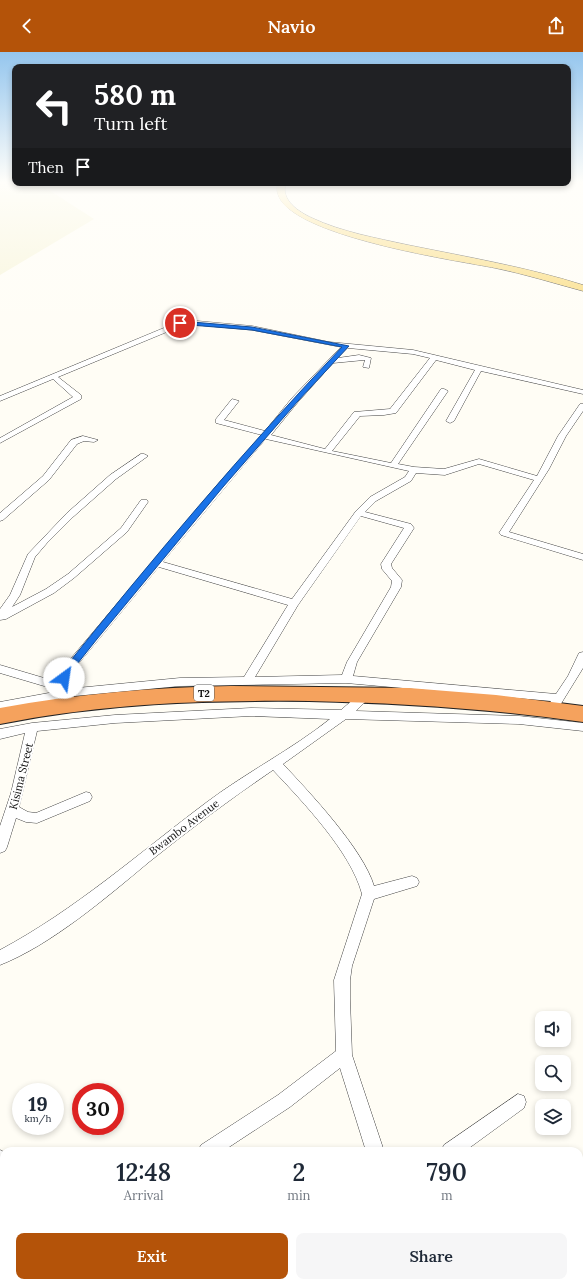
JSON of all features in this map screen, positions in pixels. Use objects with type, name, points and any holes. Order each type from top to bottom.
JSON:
[{"type":"highway","name":"T2","points":[[0,716],[106,699],[240,692],[366,695],[555,706],[583,714]]},
{"type":"highway","points":[[555,706],[571,710],[583,705]]},
{"type":"main road","points":[[374,240],[544,277],[583,288]]},
{"type":"street","points":[[0,399],[180,323],[252,328],[346,346],[398,350],[436,356],[479,369],[583,392]]},
{"type":"street","points":[[65,684],[66,672],[261,439],[346,346]]},
{"type":"street","points":[[327,452],[357,414],[368,412],[381,414],[393,411],[436,356]]},
{"type":"street","points":[[330,362],[352,358],[365,358],[369,359],[367,367]]},
{"type":"street","points":[[450,421],[479,369]]},
{"type":"street","points":[[0,441],[78,397],[54,377]]},
{"type":"street","points":[[393,466],[444,391]]},
{"type":"street","points":[[235,401],[219,421],[327,452],[414,470],[445,472],[478,461],[539,479]]},
{"type":"street","points":[[583,406],[562,436],[539,479],[504,533],[583,557]]},
{"type":"street","points":[[0,518],[46,478],[74,442],[83,438],[94,440]]},
{"type":"street","points":[[0,618],[15,595],[31,556],[44,541],[102,486],[144,456]]},
{"type":"street","points":[[247,681],[294,603],[359,513],[373,499],[405,481],[414,470]]},
{"type":"street","points":[[0,618],[50,591],[71,576],[124,530],[144,502]]},
{"type":"street","points":[[346,679],[352,662],[398,583],[387,569],[386,564],[409,527],[359,513]]},
{"type":"street","points":[[157,563],[294,603]]},
{"type":"street","points":[[0,706],[75,692],[180,682],[346,679],[555,706],[573,677],[583,656]]},
{"type":"street","points":[[0,669],[44,682],[65,684],[75,692]]},
{"type":"street","name":"Bwambo Avenue","points":[[0,958],[22,948],[63,920],[214,804],[344,716],[366,695]]},
{"type":"street","points":[[0,734],[32,727],[115,719],[251,712],[344,716],[519,720],[583,727]]},
{"type":"street","name":"Kisima Street","points":[[0,847],[12,810],[32,727]]},
{"type":"street","points":[[274,763],[299,789],[354,862],[364,878],[368,894],[342,980],[344,1055],[374,1147]]},
{"type":"street","points":[[12,810],[26,817],[37,818],[86,797]]},
{"type":"street","points":[[368,894],[412,882]]},
{"type":"street","points":[[213,1147],[284,1101],[344,1055]]},
{"type":"street","points":[[456,1147],[518,1102]]},
{"type":"shaded area","points":[[0,240],[59,240],[0,275]]},
{"type":"route","points":[[64,678],[66,672],[94,637],[221,486],[295,400],[346,346],[329,344],[252,328],[186,322],[180,323]]}]
